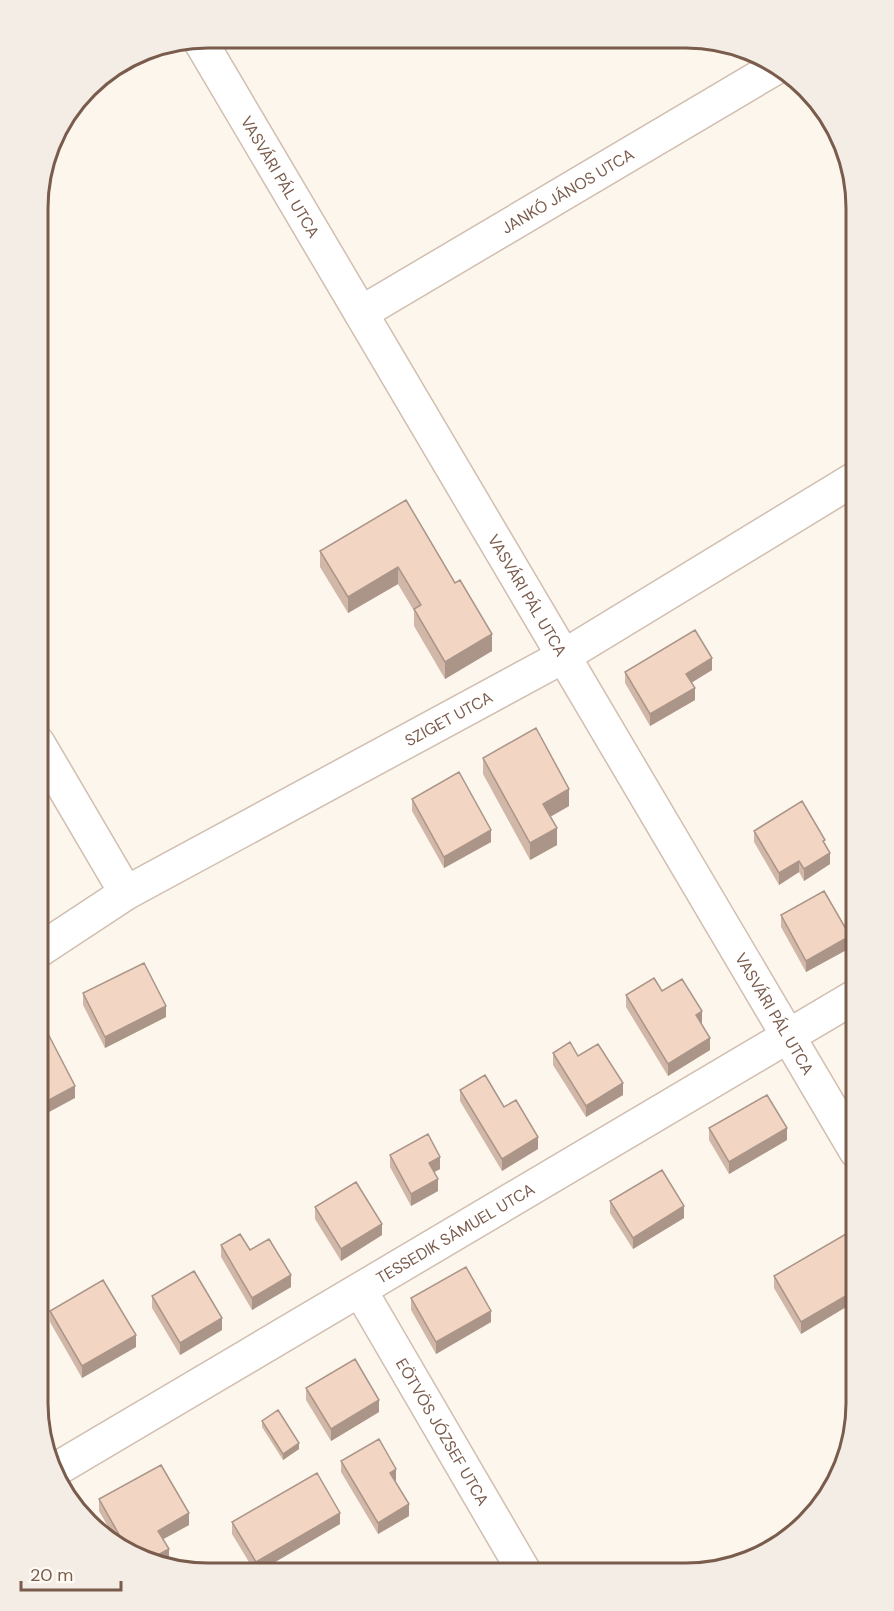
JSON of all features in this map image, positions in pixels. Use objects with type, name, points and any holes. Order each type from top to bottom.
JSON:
[{"type":"street","name":"VASVÁRI PÁL UTCA","points":[[205,48],[846,1133]]},
{"type":"street","name":"JANKÓ JÁNOS UTCA","points":[[361,313],[769,71]]},
{"type":"street","name":"SZIGET UTCA","points":[[48,944],[126,893],[564,656],[846,484]]},
{"type":"street","points":[[48,760],[126,893]]},
{"type":"street","name":"TESSEDIK SÁMUEL UTCA","points":[[61,1467],[846,1002]]},
{"type":"street","name":"EÖTVÖS JÓZSEF UTCA","points":[[360,1290],[519,1563]]},
{"type":"building","points":[[406,500],[455,583],[460,580],[492,634],[445,662],[414,609],[421,605],[398,567],[348,597],[320,551]]},
{"type":"building","points":[[695,630],[712,658],[686,674],[695,688],[650,714],[625,672]]},
{"type":"building","points":[[536,728],[569,789],[543,804],[557,828],[530,843],[483,758]]},
{"type":"building","points":[[459,772],[491,830],[444,857],[412,799]]},
{"type":"building","points":[[802,801],[830,853],[804,869],[799,861],[779,873],[754,831]]},
{"type":"building","points":[[824,891],[846,929],[846,938],[806,961],[781,915]]},
{"type":"building","points":[[144,963],[166,1006],[105,1037],[83,993]]},
{"type":"building","points":[[654,978],[662,991],[682,979],[702,1011],[696,1015],[710,1038],[668,1064],[626,995]]},
{"type":"building","points":[[48,1034],[75,1086],[48,1101]]},
{"type":"building","points":[[570,1042],[578,1056],[598,1044],[623,1083],[586,1106],[553,1053]]},
{"type":"building","points":[[485,1075],[504,1107],[516,1100],[538,1137],[502,1159],[460,1090]]},
{"type":"building","points":[[767,1095],[787,1128],[729,1162],[709,1128]]},
{"type":"building","points":[[428,1134],[440,1157],[429,1163],[438,1179],[411,1194],[390,1155]]},
{"type":"building","points":[[662,1170],[684,1206],[633,1238],[610,1201]]},
{"type":"building","points":[[356,1182],[382,1224],[341,1249],[315,1207]]},
{"type":"building","points":[[240,1234],[250,1250],[269,1239],[291,1275],[252,1298],[221,1245]]},
{"type":"building","points":[[846,1234],[846,1296],[801,1322],[774,1276]]},
{"type":"building","points":[[466,1267],[491,1311],[436,1342],[411,1298]]},
{"type":"building","points":[[194,1271],[222,1318],[180,1343],[152,1296]]},
{"type":"building","points":[[103,1280],[136,1335],[82,1366],[50,1311]]},
{"type":"building","points":[[355,1359],[379,1400],[331,1429],[306,1388]]},
{"type":"building","points":[[278,1410],[299,1443],[283,1454],[262,1421]]},
{"type":"building","points":[[379,1439],[396,1469],[390,1473],[409,1504],[378,1523],[341,1461]]},
{"type":"building","points":[[161,1465],[189,1513],[158,1531],[169,1549],[158,1555],[120,1537],[99,1499]]},
{"type":"building","points":[[317,1473],[340,1513],[256,1562],[232,1522]]}]
